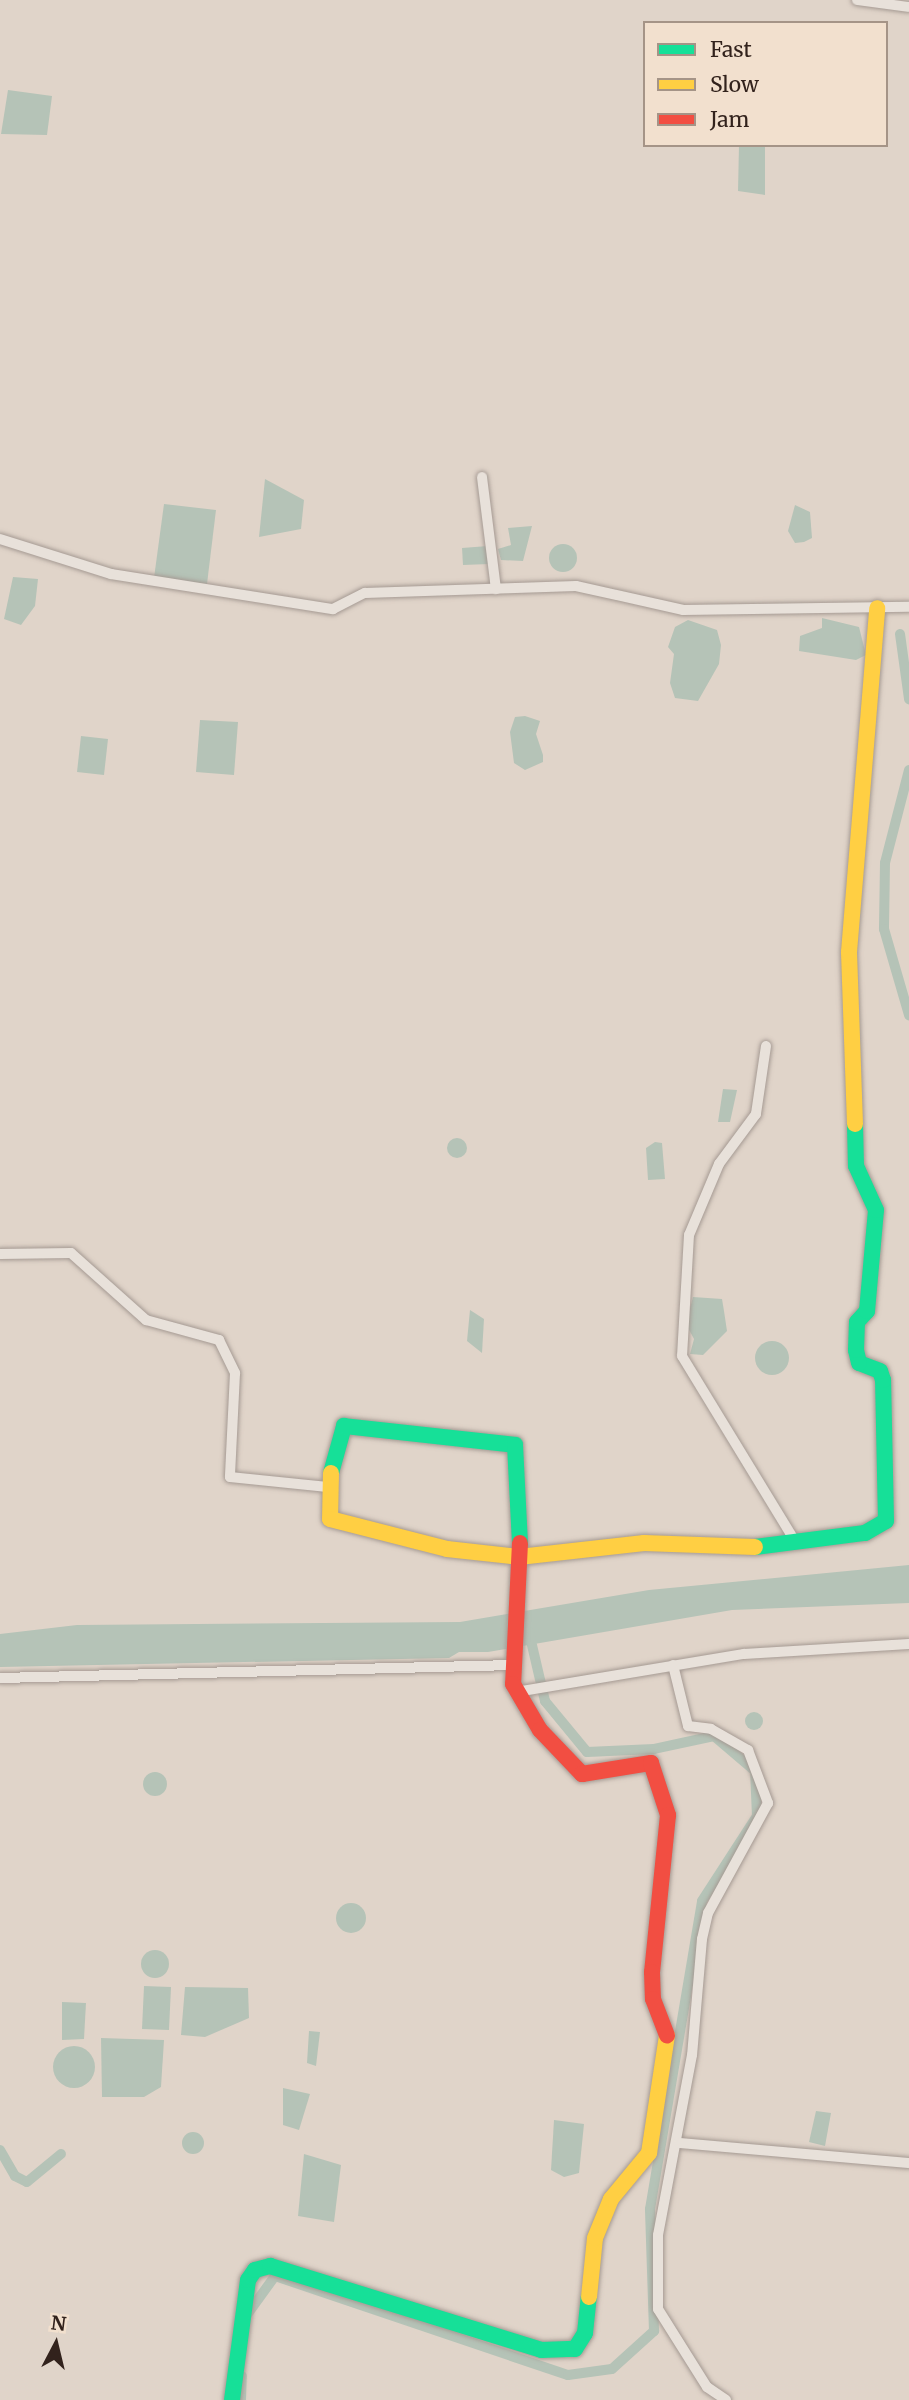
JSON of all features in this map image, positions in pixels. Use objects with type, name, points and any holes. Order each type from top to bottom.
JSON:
[{"type":"street","points":[[858,0],[909,7]]},
{"type":"street","points":[[482,477],[496,589]]},
{"type":"street","points":[[0,539],[111,574],[333,609],[365,593],[600,588],[683,610],[909,607]]},
{"type":"street","points":[[877,608],[849,951],[856,1166],[876,1210],[867,1308],[857,1322],[856,1350],[859,1363],[880,1371],[883,1380],[886,1521],[865,1533],[747,1548],[643,1543],[519,1557],[447,1549],[334,1522],[327,1487],[347,1425],[506,1439],[520,1460],[519,1557],[513,1606],[513,1684],[527,1691],[744,1654],[909,1644]]},
{"type":"street","points":[[765,1045],[756,1114],[719,1164],[689,1235],[682,1356],[795,1541]]},
{"type":"street","points":[[0,1254],[71,1253],[146,1320],[219,1340],[236,1373],[230,1478],[327,1487]]},
{"type":"street","points":[[0,1678],[512,1659]]},
{"type":"street","points":[[673,1665],[688,1726],[711,1729],[748,1750],[768,1803],[709,1913],[702,1939],[679,2143],[659,2235],[657,2301],[707,2387],[726,2400]]},
{"type":"street","points":[[232,2400],[248,2280],[255,2270],[270,2266],[541,2350],[568,2352],[584,2333],[595,2238],[611,2199],[649,2153],[657,2116],[667,2035],[653,1999],[652,1972],[670,1825],[651,1763],[582,1774],[540,1730],[527,1691]]},
{"type":"street","points":[[679,2143],[909,2163]]},
{"type":"shaded area","points":[[8,90],[52,96],[47,135],[1,134]]},
{"type":"shaded area","points":[[739,147],[765,147],[765,195],[738,191]]},
{"type":"shaded area","points":[[265,479],[304,500],[301,529],[259,537]]},
{"type":"shaded area","points":[[164,504],[216,510],[207,584],[154,578]]},
{"type":"shaded area","points":[[795,505],[810,512],[812,538],[804,542],[795,543],[788,531]]},
{"type":"shaded area","points":[[532,526],[523,561],[501,560],[498,549],[511,545],[508,528]]},
{"type":"shaded area","points":[[563,544],[573,548],[577,558],[573,568],[563,572],[553,568],[549,558],[553,548]]},
{"type":"shaded area","points":[[488,546],[489,564],[463,565],[462,548]]},
{"type":"shaded area","points":[[13,577],[38,579],[35,606],[21,625],[4,619]]},
{"type":"shaded area","points":[[822,618],[859,627],[866,655],[856,660],[799,651],[800,636],[822,628]]},
{"type":"shaded area","points":[[688,620],[717,630],[721,645],[719,664],[698,701],[675,698],[670,683],[674,654],[668,647],[675,627]]},
{"type":"shaded area","points":[[525,716],[540,721],[536,734],[543,762],[525,770],[514,763],[510,732],[515,717]]},
{"type":"shaded area","points":[[200,720],[238,722],[234,775],[196,772]]},
{"type":"shaded area","points":[[81,736],[108,739],[104,775],[77,772]]},
{"type":"shaded area","points":[[723,1089],[737,1090],[730,1122],[718,1122]]},
{"type":"shaded area","points":[[457,1138],[464,1141],[467,1148],[464,1155],[457,1158],[450,1155],[447,1148],[450,1141]]},
{"type":"shaded area","points":[[655,1142],[662,1143],[665,1179],[648,1180],[646,1148]]},
{"type":"shaded area","points":[[693,1297],[722,1299],[727,1331],[703,1355],[690,1354],[694,1339],[686,1324]]},
{"type":"shaded area","points":[[470,1310],[484,1319],[482,1353],[467,1341]]},
{"type":"shaded area","points":[[772,1341],[784,1346],[789,1358],[784,1370],[772,1375],[760,1370],[755,1358],[760,1346]]},
{"type":"shaded area","points":[[909,1565],[909,1603],[732,1610],[488,1652],[459,1652],[449,1658],[0,1667],[0,1634],[77,1625],[460,1622],[649,1590]]},
{"type":"shaded area","points":[[754,1712],[762,1717],[763,1721],[758,1729],[754,1730],[746,1725],[745,1721],[750,1713]]},
{"type":"shaded area","points":[[155,1772],[163,1776],[167,1784],[163,1792],[155,1796],[147,1792],[143,1784],[147,1776]]},
{"type":"shaded area","points":[[351,1903],[362,1907],[366,1918],[362,1929],[351,1933],[340,1929],[336,1918],[340,1907]]},
{"type":"shaded area","points":[[155,1950],[165,1954],[169,1964],[165,1974],[155,1978],[145,1974],[141,1964],[145,1954]]},
{"type":"shaded area","points":[[144,1986],[171,1987],[169,2030],[142,2029]]},
{"type":"shaded area","points":[[185,1987],[248,1988],[249,2018],[205,2037],[181,2035]]},
{"type":"shaded area","points":[[62,2002],[86,2003],[84,2039],[62,2040]]},
{"type":"shaded area","points":[[309,2031],[320,2032],[316,2066],[307,2063]]},
{"type":"shaded area","points":[[101,2038],[164,2040],[161,2087],[144,2097],[102,2097]]},
{"type":"shaded area","points":[[74,2046],[89,2052],[95,2067],[89,2082],[74,2088],[59,2082],[53,2067],[59,2052]]},
{"type":"shaded area","points":[[283,2088],[310,2094],[299,2130],[283,2125]]},
{"type":"shaded area","points":[[816,2111],[831,2113],[825,2146],[809,2142]]},
{"type":"shaded area","points":[[554,2120],[584,2124],[579,2173],[564,2177],[551,2170]]},
{"type":"shaded area","points":[[193,2132],[201,2135],[204,2143],[201,2151],[193,2154],[185,2151],[182,2143],[185,2135]]},
{"type":"shaded area","points":[[304,2154],[341,2165],[334,2222],[298,2216]]},
{"type":"waterway","points":[[900,634],[909,699]]},
{"type":"waterway","points":[[909,770],[885,863],[884,929],[909,1015]]},
{"type":"waterway","points":[[246,2316],[275,2276],[568,2375],[612,2369],[654,2331],[650,2209],[702,1901],[757,1816],[755,1771],[714,1736],[654,1749],[587,1752],[545,1701],[529,1632]]},
{"type":"waterway","points":[[0,2150],[15,2176],[27,2182],[61,2154]]},
{"type":"waterway","points":[[241,2400],[242,2376]]},
{"type":"traffic: fast","points":[[755,1547],[865,1533],[886,1521],[883,1380],[880,1371],[859,1363],[856,1350],[857,1322],[867,1311],[876,1210],[856,1166],[855,1124]]},
{"type":"traffic: fast","points":[[331,1473],[344,1426],[515,1445],[520,1543]]},
{"type":"traffic: fast","points":[[232,2400],[248,2280],[255,2270],[270,2266],[541,2350],[575,2349],[585,2333],[589,2297]]},
{"type":"traffic: slow","points":[[855,1124],[849,952],[877,608]]},
{"type":"traffic: slow","points":[[331,1473],[330,1519],[447,1549],[519,1557],[644,1543],[755,1547]]},
{"type":"traffic: slow","points":[[589,2297],[595,2238],[611,2199],[649,2153],[667,2035]]},
{"type":"traffic: jam","points":[[520,1543],[513,1684],[540,1730],[582,1774],[651,1763],[668,1815],[652,1972],[653,1999],[667,2035]]}]
